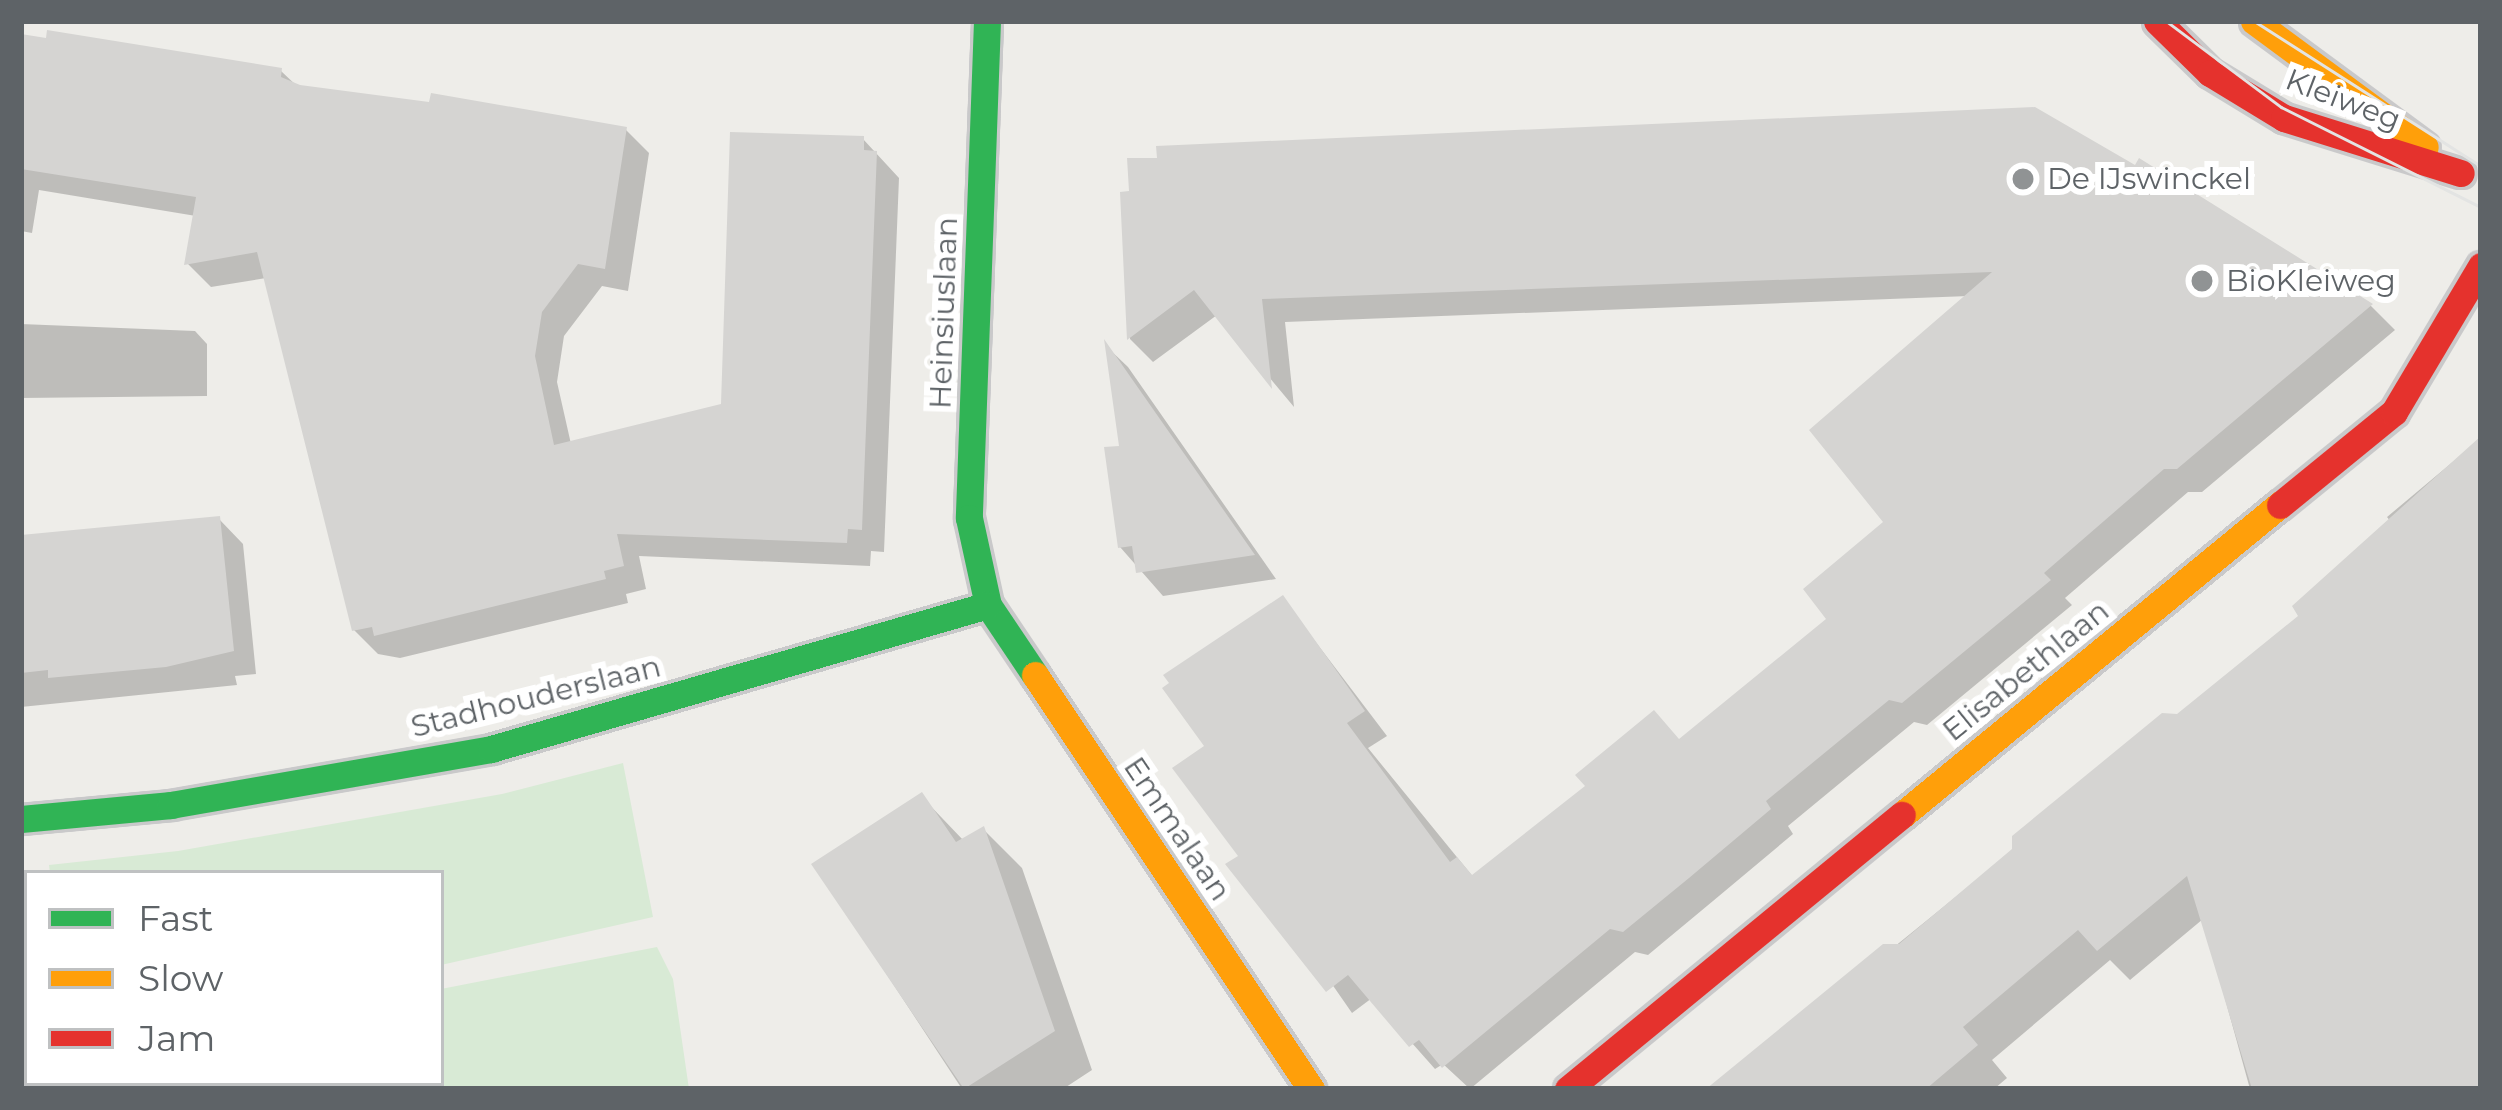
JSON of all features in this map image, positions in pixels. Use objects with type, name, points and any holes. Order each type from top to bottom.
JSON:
[{"type":"street","name":"Heinsiuslaan","points":[[987,21],[970,518],[988,605]]},
{"type":"street","name":"Kleiweg","points":[[2158,21],[2210,73],[2284,118],[2471,178]]},
{"type":"street","name":"Kleiweg","points":[[2254,21],[2471,178]]},
{"type":"street","name":"Elisabethlaan","points":[[1568,1089],[2394,412],[2481,266]]},
{"type":"street","name":"Stadhouderslaan","points":[[21,819],[171,805],[491,749],[988,605]]},
{"type":"street","name":"Emmalaan","points":[[988,605],[1311,1089]]},
{"type":"green space","points":[[623,763],[653,917],[444,964],[444,870],[50,870],[49,865],[178,851],[502,794]]},
{"type":"green space","points":[[657,947],[673,979],[689,1089],[21,1089],[21,1032],[24,1086],[444,1086],[444,988]]},
{"type":"building","points":[[47,30],[282,68],[281,77],[300,85],[429,102],[431,93],[627,127],[605,269],[578,264],[542,312],[535,356],[554,445],[721,404],[730,132],[864,136],[864,150],[877,151],[862,530],[848,529],[847,543],[617,534],[624,566],[604,571],[606,579],[374,636],[372,627],[352,631],[257,252],[184,265],[196,197],[21,169],[21,34],[46,38]]},
{"type":"building","points":[[2035,107],[2135,165],[2139,158],[2373,304],[2177,469],[2164,469],[2044,573],[2051,580],[1902,703],[1889,700],[1766,801],[1771,809],[1689,878],[1623,932],[1610,929],[1442,1068],[1419,1040],[1409,1047],[1348,975],[1326,992],[1225,864],[1238,856],[1172,768],[1204,746],[1162,688],[1169,683],[1163,675],[1283,595],[1365,711],[1347,723],[1450,862],[1457,857],[1472,875],[1585,786],[1575,775],[1654,710],[1679,739],[1826,619],[1803,589],[1883,522],[1809,430],[1992,272],[1262,299],[1272,389],[1194,290],[1127,340],[1120,192],[1129,191],[1127,158],[1157,158],[1156,146]]},
{"type":"building","points":[[1104,339],[1255,555],[1136,573],[1132,546],[1118,548],[1104,447],[1119,446]]},
{"type":"building","points":[[2481,436],[2481,1089],[2252,1089],[2187,876],[2097,951],[2078,930],[1963,1027],[1978,1045],[1926,1089],[1706,1089],[1883,944],[1899,944],[2012,849],[2012,836],[2162,713],[2177,714],[2298,616],[2292,606]]},
{"type":"building","points":[[220,516],[234,651],[166,667],[48,678],[48,670],[21,673],[21,535]]},
{"type":"building","points":[[922,792],[956,842],[984,826],[1055,1031],[964,1089],[811,864]]},
{"type":"tram line","points":[[2166,21],[2281,107],[2481,207]]},
{"type":"tram line","points":[[2254,21],[2481,166]]},
{"type":"traffic: fast","points":[[987,21],[969,518],[988,605],[1035,675]]},
{"type":"traffic: fast","points":[[21,819],[171,805],[491,749],[988,605]]},
{"type":"traffic: slow","points":[[2254,21],[2425,147]]},
{"type":"traffic: slow","points":[[1902,815],[2280,505]]},
{"type":"traffic: slow","points":[[1035,675],[1311,1089]]},
{"type":"traffic: jam","points":[[2157,21],[2210,73],[2284,118],[2461,173]]},
{"type":"traffic: jam","points":[[2280,505],[2394,412],[2481,266]]},
{"type":"traffic: jam","points":[[1568,1089],[1902,815]]},
{"type":"place","name":"De IJswinckel","points":[[2023,179]]},
{"type":"place","name":"BioKleiweg","points":[[2202,281]]}]
